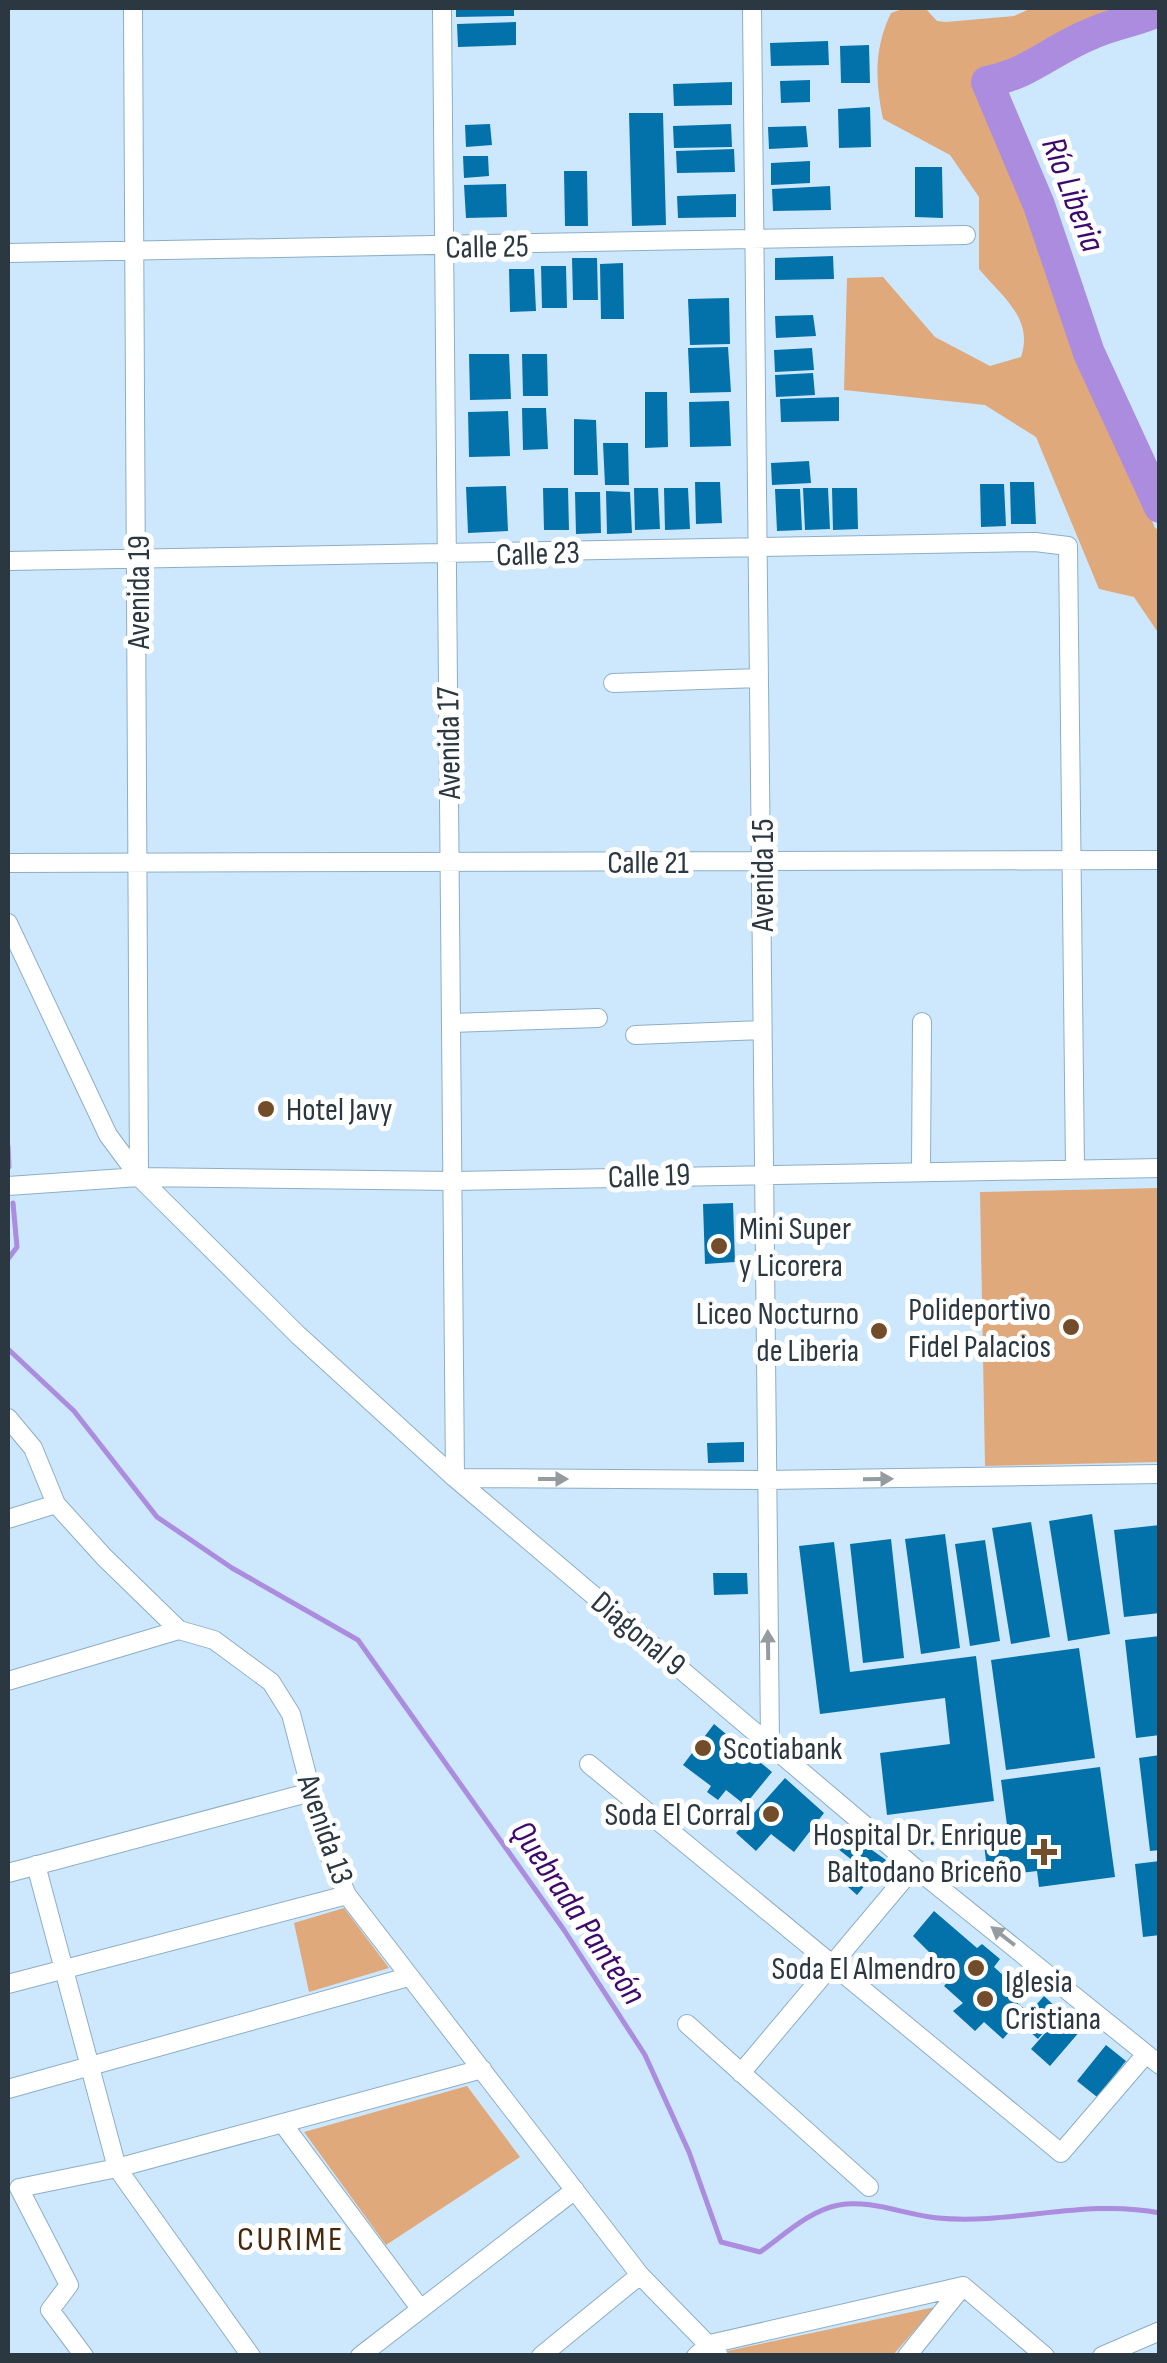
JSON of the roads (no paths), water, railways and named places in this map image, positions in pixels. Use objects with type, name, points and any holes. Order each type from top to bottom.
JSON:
[{"type":"street","name":"Avenida 19","points":[[133,8],[139,1177]]},
{"type":"street","name":"Avenida 17","points":[[442,8],[455,1478]]},
{"type":"street","name":"Avenida 15","points":[[752,8],[770,1742]]},
{"type":"street","name":"Calle 25","points":[[8,253],[966,235]]},
{"type":"street","name":"Calle 23","points":[[8,561],[446,556],[1035,542],[1068,546],[1073,861]]},
{"type":"street","points":[[613,684],[759,678]]},
{"type":"street","name":"Calle 21","points":[[8,864],[1160,860]]},
{"type":"street","points":[[1073,861],[1075,1168]]},
{"type":"street","name":"Diagonal 9","points":[[8,923],[108,1135],[139,1177],[298,1335],[455,1478],[914,1867],[1152,2059]]},
{"type":"street","points":[[451,1023],[598,1018]]},
{"type":"street","points":[[921,1170],[922,1022]]},
{"type":"street","points":[[634,1034],[762,1030]]},
{"type":"street","name":"Calle 19","points":[[8,1186],[139,1177],[452,1181],[762,1172],[1160,1168]]},
{"type":"street","name":"Avenida 13","points":[[8,1418],[33,1448],[56,1504],[179,1630],[214,1640],[271,1682],[291,1714],[326,1848],[347,1895],[640,2275],[708,2352]]},
{"type":"street","points":[[455,1478],[766,1480],[1160,1474]]},
{"type":"street","points":[[8,1519],[56,1504]]},
{"type":"street","points":[[8,1681],[179,1630]]},
{"type":"street","points":[[589,1764],[1060,2153],[1152,2059]]},
{"type":"street","points":[[8,1873],[311,1792]]},
{"type":"street","points":[[36,1865],[116,2168],[251,2356]]},
{"type":"street","points":[[741,2073],[914,1867]]},
{"type":"street","points":[[8,1984],[347,1895]]},
{"type":"street","points":[[8,2089],[408,1977]]},
{"type":"street","points":[[687,2024],[869,2187]]},
{"type":"street","points":[[84,2356],[50,2310],[68,2286],[19,2188],[116,2168],[482,2069]]},
{"type":"street","points":[[283,2124],[419,2307]]},
{"type":"street","points":[[360,2356],[575,2190]]},
{"type":"street","points":[[542,2356],[640,2275]]},
{"type":"street","points":[[708,2352],[963,2286]]},
{"type":"street","points":[[907,2356],[963,2286]]},
{"type":"street","points":[[963,2286],[1045,2356]]},
{"type":"street","points":[[1102,2356],[1160,2331]]},
{"type":"waterway","name":"Río Liberia","points":[[1160,10],[1093,33],[1018,72],[987,82],[1039,205],[1089,353],[1160,507]]},
{"type":"waterway","name":"Quebrada Panteón","points":[[8,1146],[9,1167]]},
{"type":"waterway","name":"Quebrada Panteón","points":[[8,1259],[17,1247],[13,1203]]},
{"type":"waterway","name":"Quebrada Panteón","points":[[8,1349],[74,1411],[157,1517],[232,1568],[358,1640],[564,1930],[645,2055],[689,2152],[721,2242],[760,2252],[818,2212],[851,2204],[966,2219],[1104,2208],[1160,2213]]},
{"type":"place","name":"Hotel Javy","points":[[266,1109]]},
{"type":"place","name":"Mini Super y Licorera","points":[[719,1246]]},
{"type":"place","name":"Polideportivo Fidel Palacios","points":[[1071,1327]]},
{"type":"place","name":"Liceo Nocturno de Liberia","points":[[879,1331]]},
{"type":"place","name":"Scotiabank","points":[[703,1748]]},
{"type":"place","name":"Soda El Corral","points":[[771,1814]]},
{"type":"place","name":"Hospital Dr. Enrique Baltodano Briceño","points":[[1044,1852]]},
{"type":"place","name":"Soda El Almendro","points":[[976,1968]]},
{"type":"place","name":"Iglesia Cristiana","points":[[985,1999]]},
{"type":"district","name":"CURIME","points":[[291,2238]]}]
